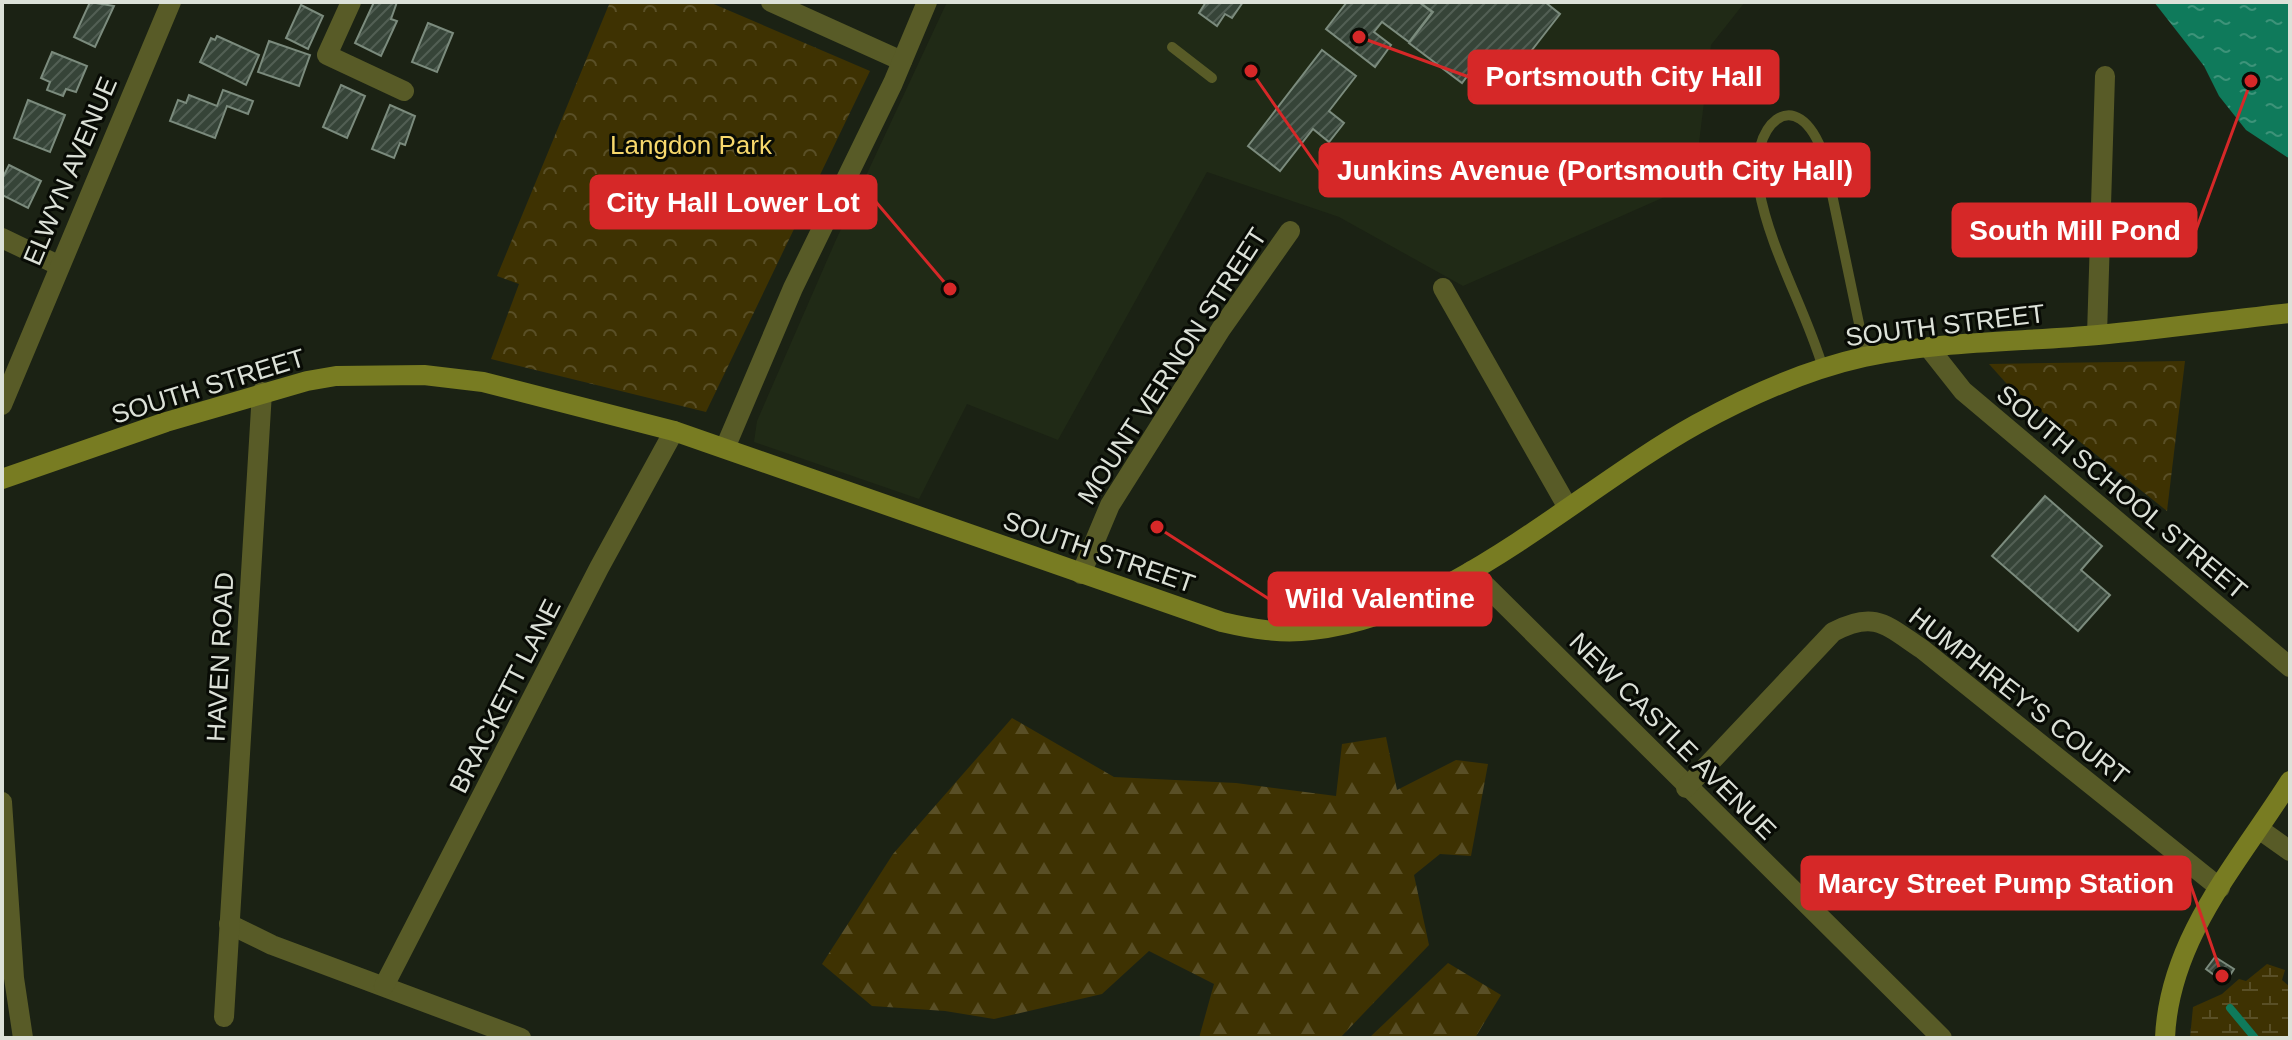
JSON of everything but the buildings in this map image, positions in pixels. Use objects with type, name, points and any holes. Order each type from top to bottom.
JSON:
[{"type":"street","name":"ELWYN AVENUE","points":[[2,405],[58,265],[171,2]]},
{"type":"street","points":[[351,2],[327,55],[404,91]]},
{"type":"street","points":[[771,2],[902,61]]},
{"type":"street","points":[[725,448],[793,288],[927,2]]},
{"type":"street","points":[[2097,335],[2105,76]]},
{"type":"street","name":"MOUNT VERNON STREET","points":[[1081,574],[1110,505],[1221,329],[1290,231]]},
{"type":"street","points":[[2,238],[58,265]]},
{"type":"street","points":[[1443,288],[1567,506]]},
{"type":"street","name":"SOUTH STREET","points":[[2,479],[262,392],[336,376],[424,375],[498,385],[674,431],[1222,622],[1284,632],[1344,626],[1376,616],[1471,571],[1567,506],[1708,418],[1760,392],[1823,368],[1866,357],[1929,348],[2097,335],[2290,313]]},
{"type":"street","name":"SOUTH SCHOOL STREET","points":[[1929,348],[1963,391],[2290,667]]},
{"type":"street","name":"HAVEN ROAD","points":[[224,1017],[262,392]]},
{"type":"street","name":"BRACKETT LANE","points":[[384,986],[606,555],[674,431]]},
{"type":"street","name":"NEW CASTLE AVENUE","points":[[1471,571],[1686,788],[1942,1038]]},
{"type":"street","name":"HUMPHREY'S COURT","points":[[1686,788],[1833,632],[1856,620],[1873,620],[1922,649],[2220,888]]},
{"type":"street","points":[[2165,1038],[2175,980],[2185,948],[2220,888],[2290,783]]},
{"type":"street","points":[[2,802],[14,978],[23,1038]]},
{"type":"street","points":[[2259,829],[2290,851]]},
{"type":"street","points":[[229,924],[272,945],[521,1038]]},
{"type":"lane","points":[[1172,47],[1212,78]]},
{"type":"lane","points":[[1823,368],[1769,229],[1758,188],[1756,155],[1760,136],[1783,117],[1805,120],[1816,133],[1824,156],[1866,357]]},
{"type":"shaded area","points":[[947,2],[1745,2],[1711,45],[1694,184],[1463,286],[1339,217],[1207,172],[1058,440],[967,404],[919,499],[754,442],[757,421],[835,242]]},
{"type":"green space","name":"Langdon Park","points":[[610,2],[709,2],[870,71],[706,412],[491,359],[519,284],[497,276]]},
{"type":"green space","points":[[2185,361],[2167,511],[2006,383],[1989,364]]},
{"type":"green space","points":[[1012,718],[1114,777],[1236,783],[1336,796],[1342,744],[1386,737],[1397,790],[1456,760],[1488,764],[1471,856],[1440,854],[1414,875],[1429,945],[1340,1038],[1199,1038],[1214,984],[1149,951],[1102,994],[994,1019],[945,1011],[872,1006],[822,964],[893,854]]},
{"type":"green space","points":[[1448,963],[1501,995],[1475,1038],[1369,1038]]},
{"type":"green space","points":[[2267,964],[2285,970],[2282,980],[2290,987],[2290,1038],[2190,1038],[2193,1007],[2222,994],[2239,979],[2246,981]]},
{"type":"water","points":[[2154,2],[2290,2],[2290,159],[2246,130],[2219,96],[2204,66]]},
{"type":"waterway","points":[[2230,1008],[2255,1038]]},
{"type":"place","name":"Portsmouth City Hall","points":[[1359,37]]},
{"type":"place","name":"Junkins Avenue (Portsmouth City Hall)","points":[[1251,71]]},
{"type":"place","name":"South Mill Pond","points":[[2251,81]]},
{"type":"place","name":"City Hall Lower Lot","points":[[950,289]]},
{"type":"place","name":"Wild Valentine","points":[[1157,527]]},
{"type":"place","name":"Marcy Street Pump Station","points":[[2222,976]]}]
